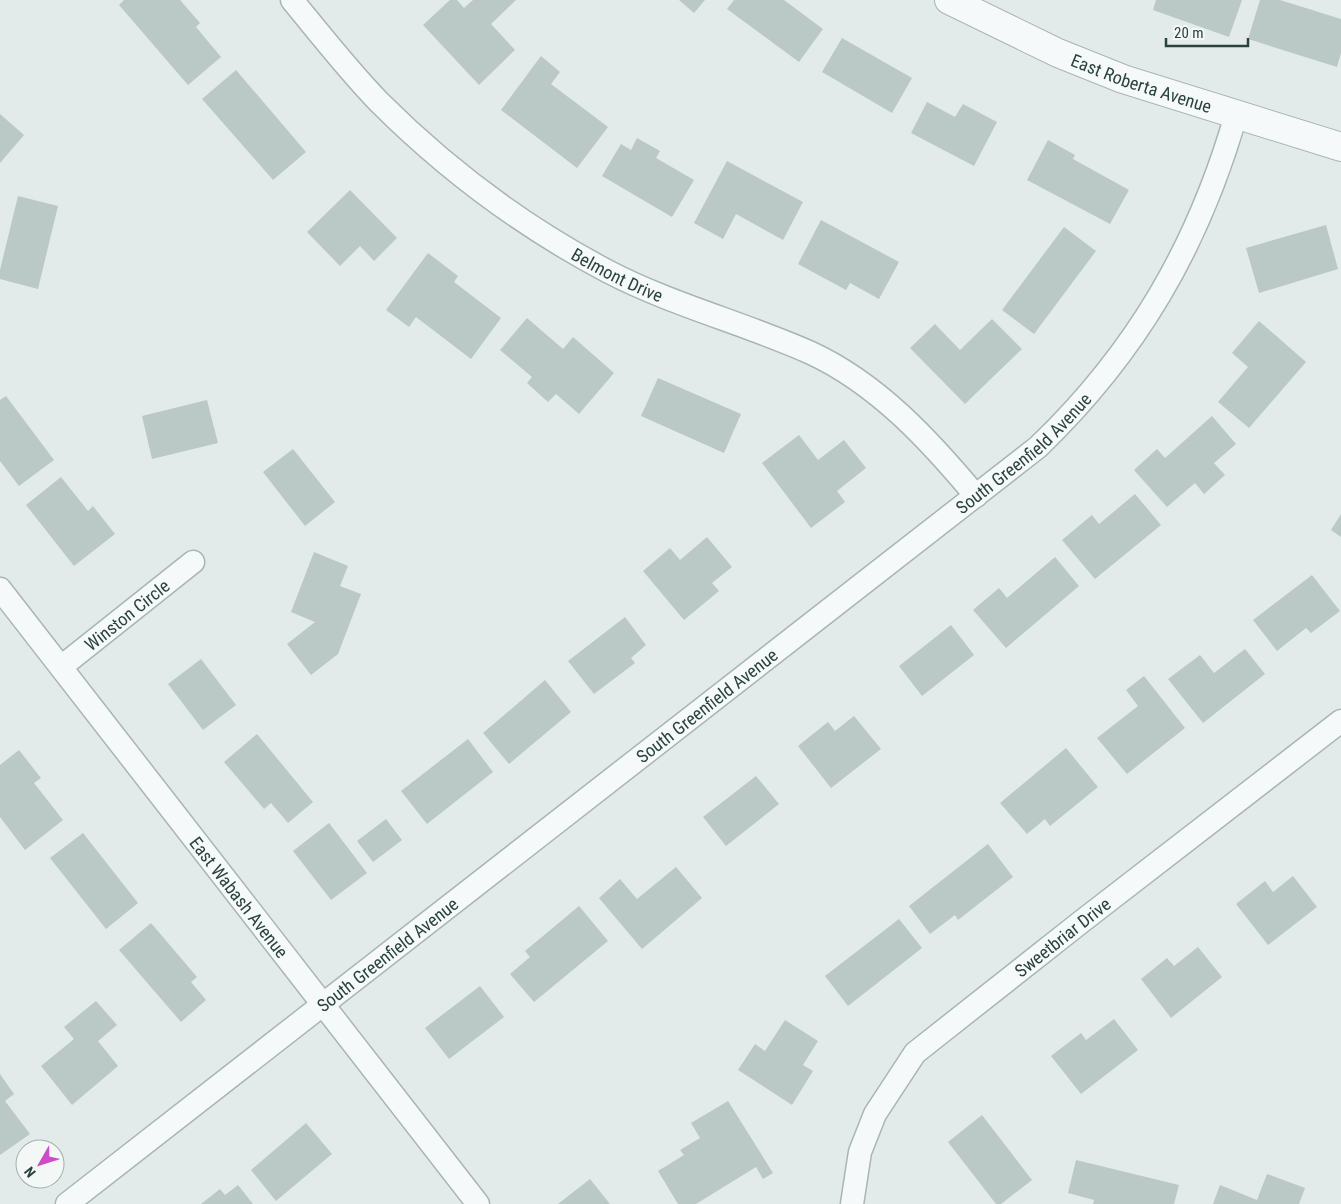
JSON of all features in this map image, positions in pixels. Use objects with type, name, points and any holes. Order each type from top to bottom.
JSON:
[{"type":"street","name":"Belmont Drive","points":[[292,0],[378,101],[434,154],[490,199],[545,236],[608,272],[666,299],[812,354],[863,384],[901,414],[976,496]]},
{"type":"street","name":"East Roberta Avenue","points":[[949,0],[1023,37],[1107,73],[1341,147]]},
{"type":"street","name":"South Greenfield Avenue","points":[[67,1204],[1038,447],[1068,418],[1108,373],[1172,277],[1201,217],[1223,160],[1236,115]]},
{"type":"street","name":"Winston Circle","points":[[61,668],[193,562]]},
{"type":"street","name":"East Wabash Avenue","points":[[0,589],[478,1204]]},
{"type":"street","name":"Sweetbriar Drive","points":[[852,1204],[860,1152],[875,1114],[916,1053],[1081,922],[1341,721]]},
{"type":"building","points":[[124,0],[180,0],[200,23],[196,27],[221,57],[188,85],[119,5]]},
{"type":"building","points":[[450,0],[457,0],[464,8],[473,0],[516,0],[491,24],[515,50],[479,85],[423,25]]},
{"type":"building","points":[[679,0],[705,0],[694,13]]},
{"type":"building","points":[[734,0],[784,0],[823,29],[799,62],[727,9]]},
{"type":"building","points":[[1156,0],[1242,0],[1229,37],[1153,10]]},
{"type":"building","points":[[1260,0],[1280,0],[1341,19],[1341,53],[1337,67],[1248,39]]},
{"type":"building","points":[[842,38],[912,78],[892,113],[822,72]]},
{"type":"building","points":[[541,56],[560,72],[551,84],[608,127],[577,168],[501,110]]},
{"type":"building","points":[[236,70],[306,152],[273,180],[202,99]]},
{"type":"building","points":[[927,102],[955,117],[963,104],[997,122],[974,166],[911,133]]},
{"type":"building","points":[[0,114],[24,135],[0,163]]},
{"type":"building","points":[[637,138],[660,151],[656,158],[694,180],[672,217],[602,176],[621,144],[631,150]]},
{"type":"building","points":[[1048,140],[1075,155],[1073,159],[1129,190],[1110,224],[1027,180]]},
{"type":"building","points":[[727,161],[803,202],[783,240],[736,214],[723,239],[694,223]]},
{"type":"building","points":[[350,190],[397,238],[374,261],[360,246],[340,266],[307,232]]},
{"type":"building","points":[[18,196],[58,206],[38,289],[0,279],[0,270]]},
{"type":"building","points":[[821,220],[899,262],[879,299],[850,283],[846,290],[798,264]]},
{"type":"building","points":[[1326,225],[1338,269],[1259,293],[1246,248]]},
{"type":"building","points":[[1064,227],[1096,251],[1034,334],[1002,310]]},
{"type":"building","points":[[428,253],[458,276],[454,282],[501,318],[471,359],[416,317],[409,327],[386,310]]},
{"type":"building","points":[[527,318],[563,349],[573,337],[614,373],[579,414],[556,394],[548,402],[527,383],[532,377],[500,350]]},
{"type":"building","points":[[992,319],[1022,349],[965,404],[910,348],[935,324],[960,350]]},
{"type":"building","points":[[1259,321],[1306,362],[1249,428],[1218,402],[1248,367],[1232,353]]},
{"type":"building","points":[[658,378],[741,414],[724,453],[641,416]]},
{"type":"building","points":[[6,396],[54,460],[19,486],[0,461],[0,400]]},
{"type":"building","points":[[207,400],[218,443],[152,459],[142,416]]},
{"type":"building","points":[[1212,416],[1236,444],[1214,463],[1225,475],[1204,494],[1195,483],[1167,507],[1134,470],[1157,449],[1165,458]]},
{"type":"building","points":[[799,435],[818,460],[844,440],[866,468],[837,491],[845,502],[811,528],[762,463]]},
{"type":"building","points":[[293,449],[335,502],[305,526],[263,472]]},
{"type":"building","points":[[61,477],[88,511],[93,506],[115,534],[74,566],[26,505]]},
{"type":"building","points":[[1135,494],[1161,525],[1095,579],[1062,540],[1092,515],[1099,524]]},
{"type":"building","points":[[1341,514],[1341,537],[1331,530]]},
{"type":"building","points":[[707,537],[732,567],[712,583],[719,591],[684,620],[643,571],[670,548],[680,560]]},
{"type":"building","points":[[314,552],[348,566],[340,586],[361,594],[338,654],[311,675],[287,644],[315,622],[291,612]]},
{"type":"building","points":[[1055,557],[1079,586],[1006,648],[973,610],[999,588],[1007,598]]},
{"type":"building","points":[[1312,575],[1340,611],[1311,633],[1306,628],[1277,651],[1253,620]]},
{"type":"building","points":[[625,617],[646,645],[631,658],[635,663],[594,694],[568,661]]},
{"type":"building","points":[[951,625],[974,655],[922,696],[899,666]]},
{"type":"building","points":[[1245,649],[1265,674],[1203,723],[1168,679],[1200,655],[1214,673]]},
{"type":"building","points":[[201,659],[236,705],[203,730],[168,684]]},
{"type":"building","points":[[1144,676],[1185,728],[1127,774],[1097,738],[1138,706],[1126,690]]},
{"type":"building","points":[[545,680],[571,712],[509,764],[483,733]]},
{"type":"building","points":[[854,716],[881,749],[831,788],[798,746],[828,722],[835,731]]},
{"type":"building","points":[[257,734],[313,802],[288,823],[271,803],[264,809],[224,762]]},
{"type":"building","points":[[468,739],[493,772],[427,824],[401,791]]},
{"type":"building","points":[[1066,748],[1098,787],[1050,826],[1045,819],[1027,834],[1000,803]]},
{"type":"building","points":[[19,750],[41,778],[34,783],[63,820],[25,850],[0,817],[0,765]]},
{"type":"building","points":[[756,776],[779,804],[726,846],[703,817]]},
{"type":"building","points":[[386,819],[402,840],[373,862],[357,841]]},
{"type":"building","points":[[329,823],[367,873],[331,900],[293,851]]},
{"type":"building","points":[[83,833],[138,903],[106,929],[50,858]]},
{"type":"building","points":[[988,844],[1013,877],[958,920],[955,915],[930,934],[909,906]]},
{"type":"building","points":[[676,867],[702,898],[642,949],[599,898],[620,879],[637,899]]},
{"type":"building","points":[[1293,876],[1317,907],[1268,945],[1236,904],[1265,881],[1273,892]]},
{"type":"building","points":[[579,906],[608,941],[534,1002],[510,974],[530,957],[525,951]]},
{"type":"building","points":[[899,919],[922,948],[848,1006],[825,976]]},
{"type":"building","points":[[151,923],[197,977],[191,982],[206,1000],[181,1022],[119,950]]},
{"type":"building","points":[[1198,947],[1222,977],[1171,1018],[1141,979],[1167,958],[1174,966]]},
{"type":"building","points":[[480,986],[504,1017],[449,1059],[425,1028]]},
{"type":"building","points":[[96,1001],[117,1025],[98,1041],[118,1066],[72,1105],[41,1066],[74,1039],[64,1027]]},
{"type":"building","points":[[1114,1019],[1138,1050],[1081,1094],[1051,1056],[1081,1033],[1086,1040]]},
{"type":"building","points":[[785,1020],[818,1041],[803,1065],[813,1071],[792,1105],[738,1070],[755,1044],[765,1051]]},
{"type":"building","points":[[0,1074],[14,1094],[5,1101],[30,1134],[23,1139],[15,1139],[15,1144],[0,1155]]},
{"type":"building","points":[[728,1101],[773,1173],[763,1179],[756,1167],[696,1204],[678,1204],[658,1171],[684,1155],[680,1150],[700,1138],[691,1123]]},
{"type":"building","points":[[982,1115],[1032,1180],[1001,1204],[996,1204],[948,1142]]},
{"type":"building","points":[[306,1123],[332,1154],[276,1201],[251,1170]]},
{"type":"building","points":[[1076,1160],[1179,1185],[1174,1204],[1093,1204],[1094,1200],[1068,1193]]},
{"type":"building","points":[[1267,1174],[1305,1188],[1299,1204],[1213,1204],[1220,1185],[1257,1200]]},
{"type":"building","points":[[590,1179],[610,1204],[558,1204]]},
{"type":"building","points":[[238,1185],[253,1204],[201,1204],[220,1189],[225,1195]]}]
